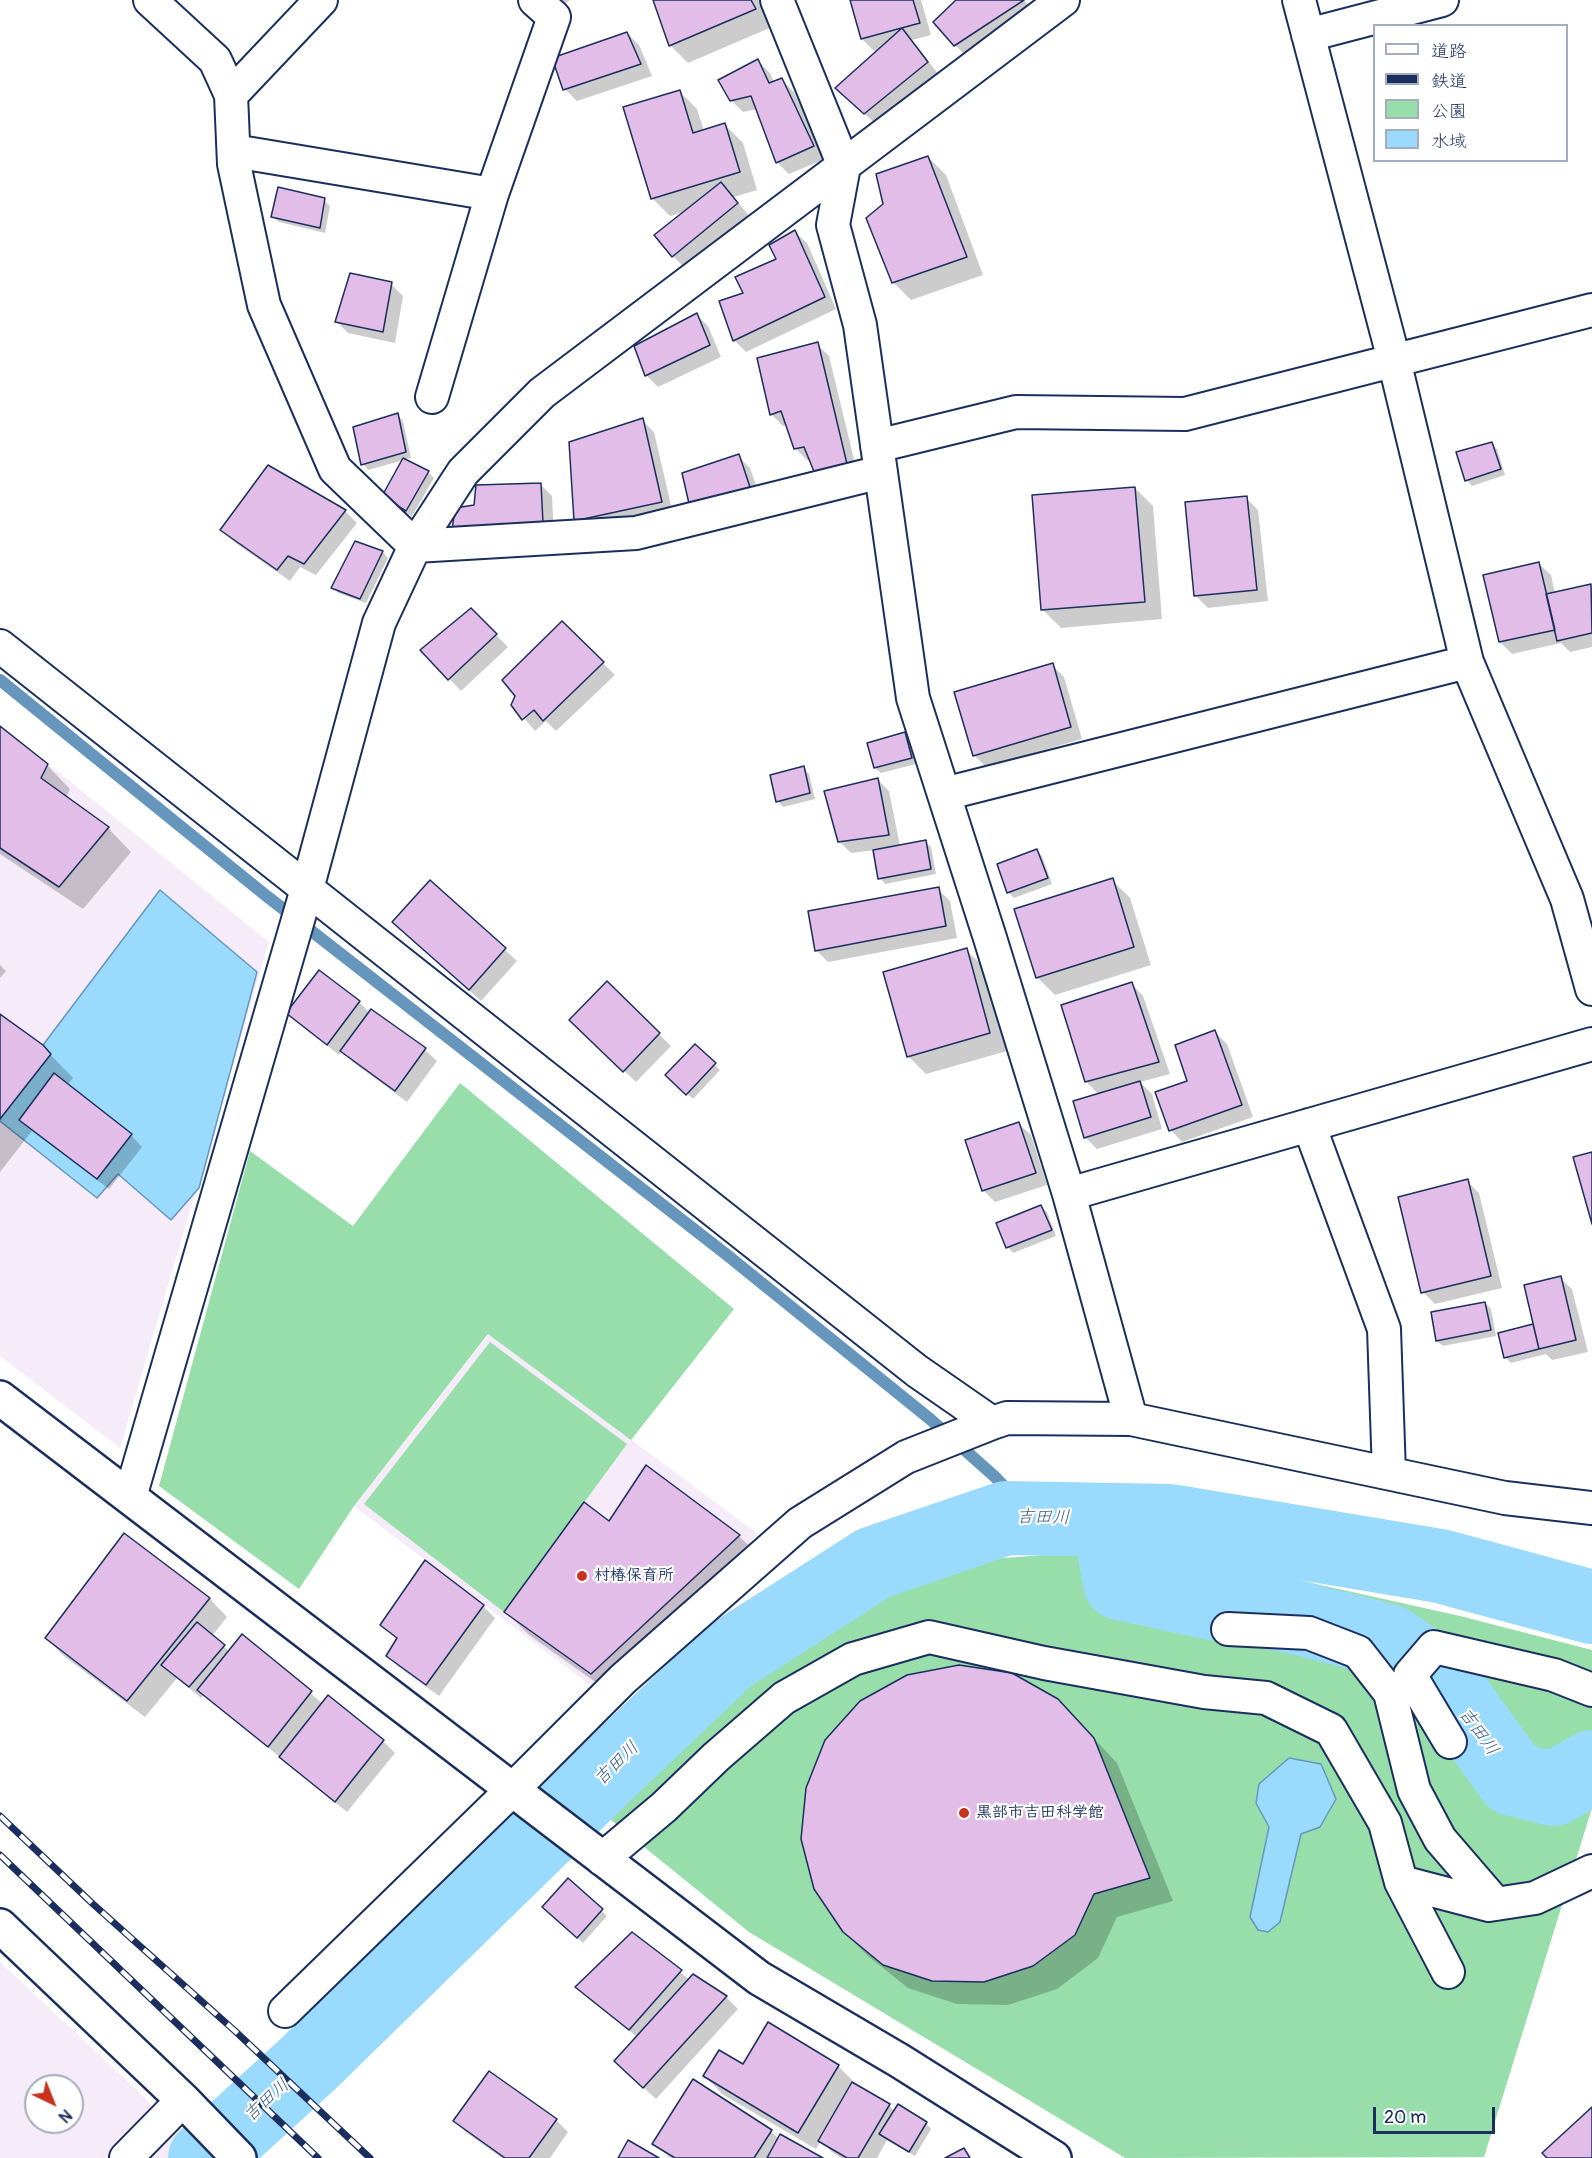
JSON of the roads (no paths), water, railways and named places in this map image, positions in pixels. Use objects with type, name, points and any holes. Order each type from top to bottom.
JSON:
[{"type":"street","points":[[150,0],[215,60],[231,95],[234,164],[264,305],[335,469],[415,546],[636,533],[879,459],[1016,412],[1185,414],[1592,310]]},
{"type":"street","points":[[231,95],[321,0]]},
{"type":"street","points":[[432,397],[492,194],[554,17],[535,0]]},
{"type":"street","points":[[777,0],[844,166],[834,225],[860,326],[913,698],[1069,1194],[1131,1419]]},
{"type":"street","points":[[130,1497],[307,889],[379,623],[415,546],[463,472],[542,393],[1063,0]]},
{"type":"street","points":[[1299,0],[1394,360],[1467,662],[1567,899],[1592,989]]},
{"type":"street","points":[[1308,35],[1442,0]]},
{"type":"street","points":[[234,151],[492,194]]},
{"type":"street","points":[[0,646],[899,1357],[992,1423]]},
{"type":"street","points":[[944,794],[1467,662]]},
{"type":"street","points":[[1069,1194],[1592,1044]]},
{"type":"street","points":[[1309,1125],[1384,1329],[1389,1473]]},
{"type":"street","points":[[0,1398],[759,1978],[900,2061],[1054,2158]]},
{"type":"street","points":[[285,2011],[523,1798],[623,1679],[800,1523],[906,1457],[992,1423],[1007,1418],[1131,1419],[1505,1498],[1592,1508]]},
{"type":"street","points":[[1228,1629],[1309,1633],[1358,1652],[1390,1693],[1414,1790],[1440,1839],[1496,1904]]},
{"type":"street","points":[[603,1859],[664,1808],[716,1757],[784,1698],[854,1659],[929,1637],[1067,1667],[1204,1692],[1266,1698],[1331,1730],[1385,1823],[1401,1882],[1448,1972]]},
{"type":"street","points":[[1450,1742],[1410,1675],[1434,1647],[1554,1675],[1592,1690]]},
{"type":"street","points":[[1401,1882],[1489,1905],[1535,1898],[1592,1871]]},
{"type":"street","points":[[0,1926],[184,2101],[239,2158]]},
{"type":"street","points":[[126,2158],[184,2101]]},
{"type":"water","points":[[160,890],[257,972],[199,1188],[171,1220],[118,1174],[97,1198],[0,1121],[0,1117],[43,1045]]},
{"type":"water","points":[[1289,1758],[1321,1764],[1336,1799],[1320,1827],[1301,1834],[1280,1922],[1268,1932],[1258,1930],[1250,1917],[1269,1827],[1256,1803],[1259,1784]]},
{"type":"waterway","points":[[0,680],[264,894],[727,1255],[930,1419],[994,1476],[1035,1518]]},
{"type":"waterway","name":"吉田川","points":[[205,2158],[308,2064],[729,1656],[874,1563],[1006,1518],[1170,1521],[1440,1566],[1592,1607]]},
{"type":"waterway","name":"吉田川","points":[[1109,1520],[1120,1583],[1212,1603],[1291,1616],[1389,1641],[1438,1675],[1513,1779],[1554,1789],[1592,1767]]},
{"type":"railway","points":[[0,1816],[370,2158]]},
{"type":"railway","points":[[0,1855],[318,2158]]},
{"type":"place","name":"村椿保育所","points":[[582,1576]]},
{"type":"place","name":"黒部市吉田科学館","points":[[964,1813]]}]
